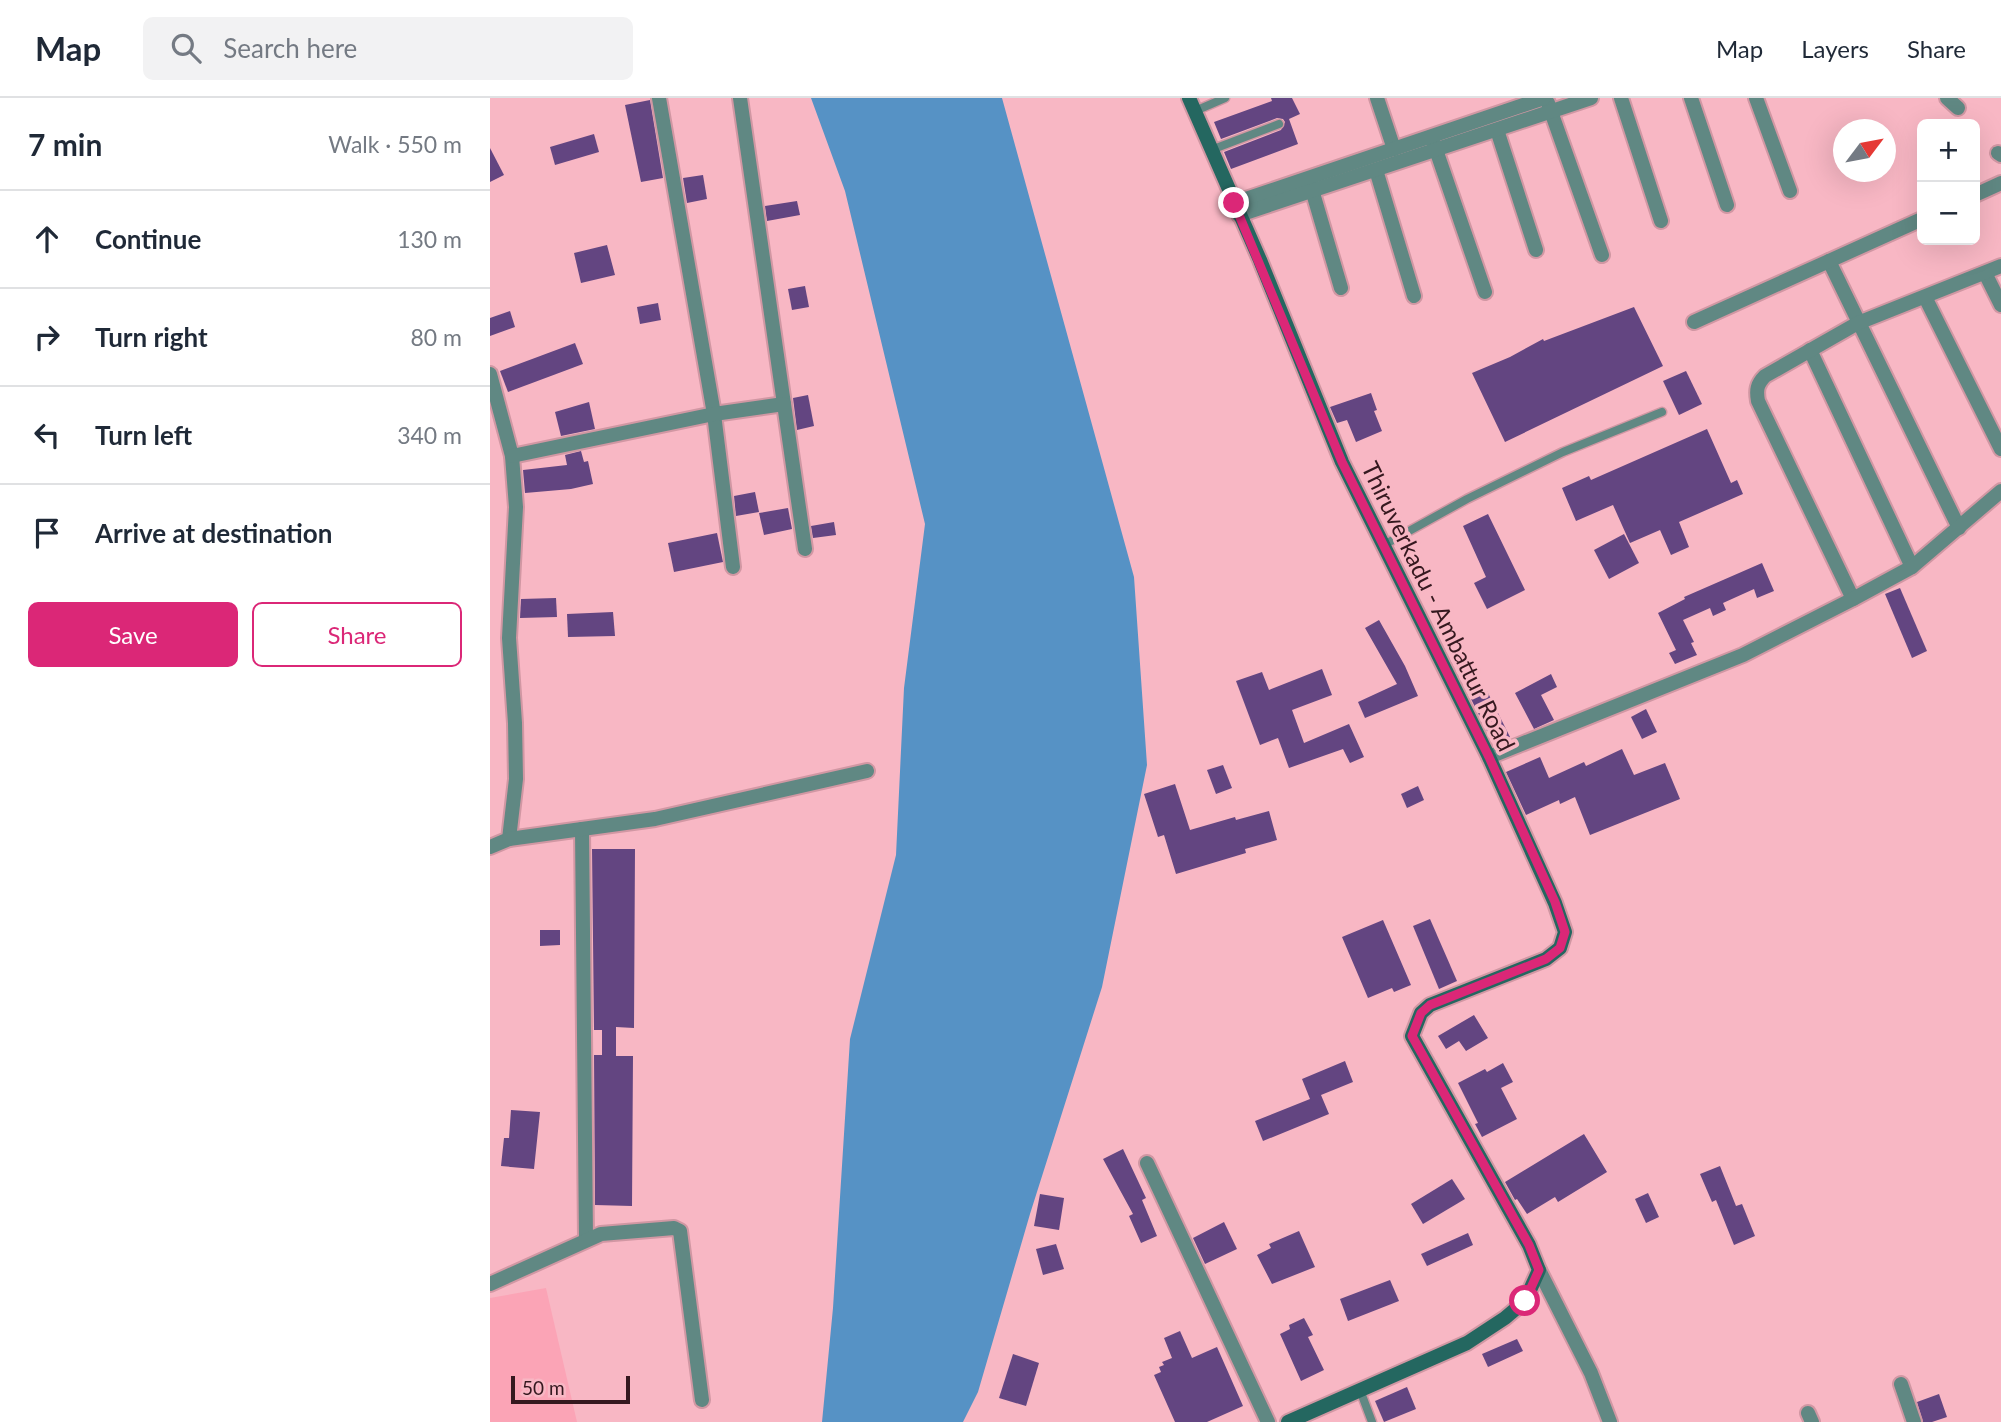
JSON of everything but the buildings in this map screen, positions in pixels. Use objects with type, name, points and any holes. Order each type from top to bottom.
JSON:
[{"type":"main road","name":"Thiruverkadu - Ambattur Road","points":[[1192,104],[1342,462],[1489,757],[1555,902],[1565,932],[1560,948],[1546,959],[1430,1005],[1421,1013],[1412,1036],[1529,1245],[1539,1270]]},
{"type":"main road","points":[[1287,1422],[1468,1342],[1505,1318],[1525,1301],[1539,1270]]},
{"type":"street","points":[[659,98],[714,414],[733,567]]},
{"type":"street","points":[[740,98],[805,549]]},
{"type":"street","points":[[1377,98],[1394,149]]},
{"type":"street","points":[[1310,185],[1376,170],[1434,143],[1547,102],[1591,98]]},
{"type":"street","points":[[1621,98],[1661,221]]},
{"type":"street","points":[[1691,98],[1727,205]]},
{"type":"street","points":[[1756,98],[1790,191]]},
{"type":"street","points":[[1237,209],[1310,185],[1394,149],[1497,130],[1547,102]]},
{"type":"street","points":[[1547,102],[1602,255]]},
{"type":"street","points":[[1497,130],[1536,250]]},
{"type":"street","points":[[1434,143],[1485,292]]},
{"type":"street","points":[[1376,170],[1414,296]]},
{"type":"street","points":[[1980,193],[2001,183]]},
{"type":"street","points":[[1310,185],[1341,288]]},
{"type":"street","points":[[1694,322],[1917,221]]},
{"type":"street","points":[[1829,261],[1959,528]]},
{"type":"street","points":[[1853,599],[1758,401],[1756,390],[1765,376],[1858,323],[2001,266]]},
{"type":"street","points":[[1986,273],[2001,305]]},
{"type":"street","points":[[1926,297],[2001,449]]},
{"type":"street","points":[[1810,350],[1912,567]]},
{"type":"street","points":[[490,374],[512,456],[516,507],[509,638],[516,723],[516,779],[509,839]]},
{"type":"street","points":[[512,456],[714,414],[784,404]]},
{"type":"street","points":[[1489,757],[1743,655],[1853,599],[1912,567],[2001,491]]},
{"type":"street","points":[[490,847],[509,839],[655,819],[867,771]]},
{"type":"street","points":[[582,829],[586,1239]]},
{"type":"street","points":[[1147,1163],[1268,1422]]},
{"type":"street","points":[[490,1284],[601,1234],[674,1228],[680,1231],[702,1400]]},
{"type":"street","points":[[1539,1270],[1591,1373],[1610,1422]]},
{"type":"street","points":[[1901,1384],[1914,1422]]},
{"type":"lane","points":[[1192,104],[1224,98]]},
{"type":"lane","points":[[1211,150],[1279,124]]},
{"type":"lane","points":[[1382,546],[1467,499],[1563,452],[1662,412]]},
{"type":"lane","points":[[1360,1390],[1373,1422]]},
{"type":"shaded area","points":[[546,1288],[577,1422],[490,1422],[490,1298]]},
{"type":"water","points":[[811,98],[1002,98],[1134,577],[1147,765],[1102,987],[1030,1214],[978,1392],[963,1422],[822,1422],[833,1308],[850,1039],[896,855],[904,688],[925,524],[845,191]]},
{"type":"route","points":[[1234,203],[1342,462],[1489,757],[1555,902],[1565,932],[1560,948],[1546,959],[1430,1005],[1421,1013],[1412,1036],[1529,1245],[1539,1270],[1525,1301]]}]
